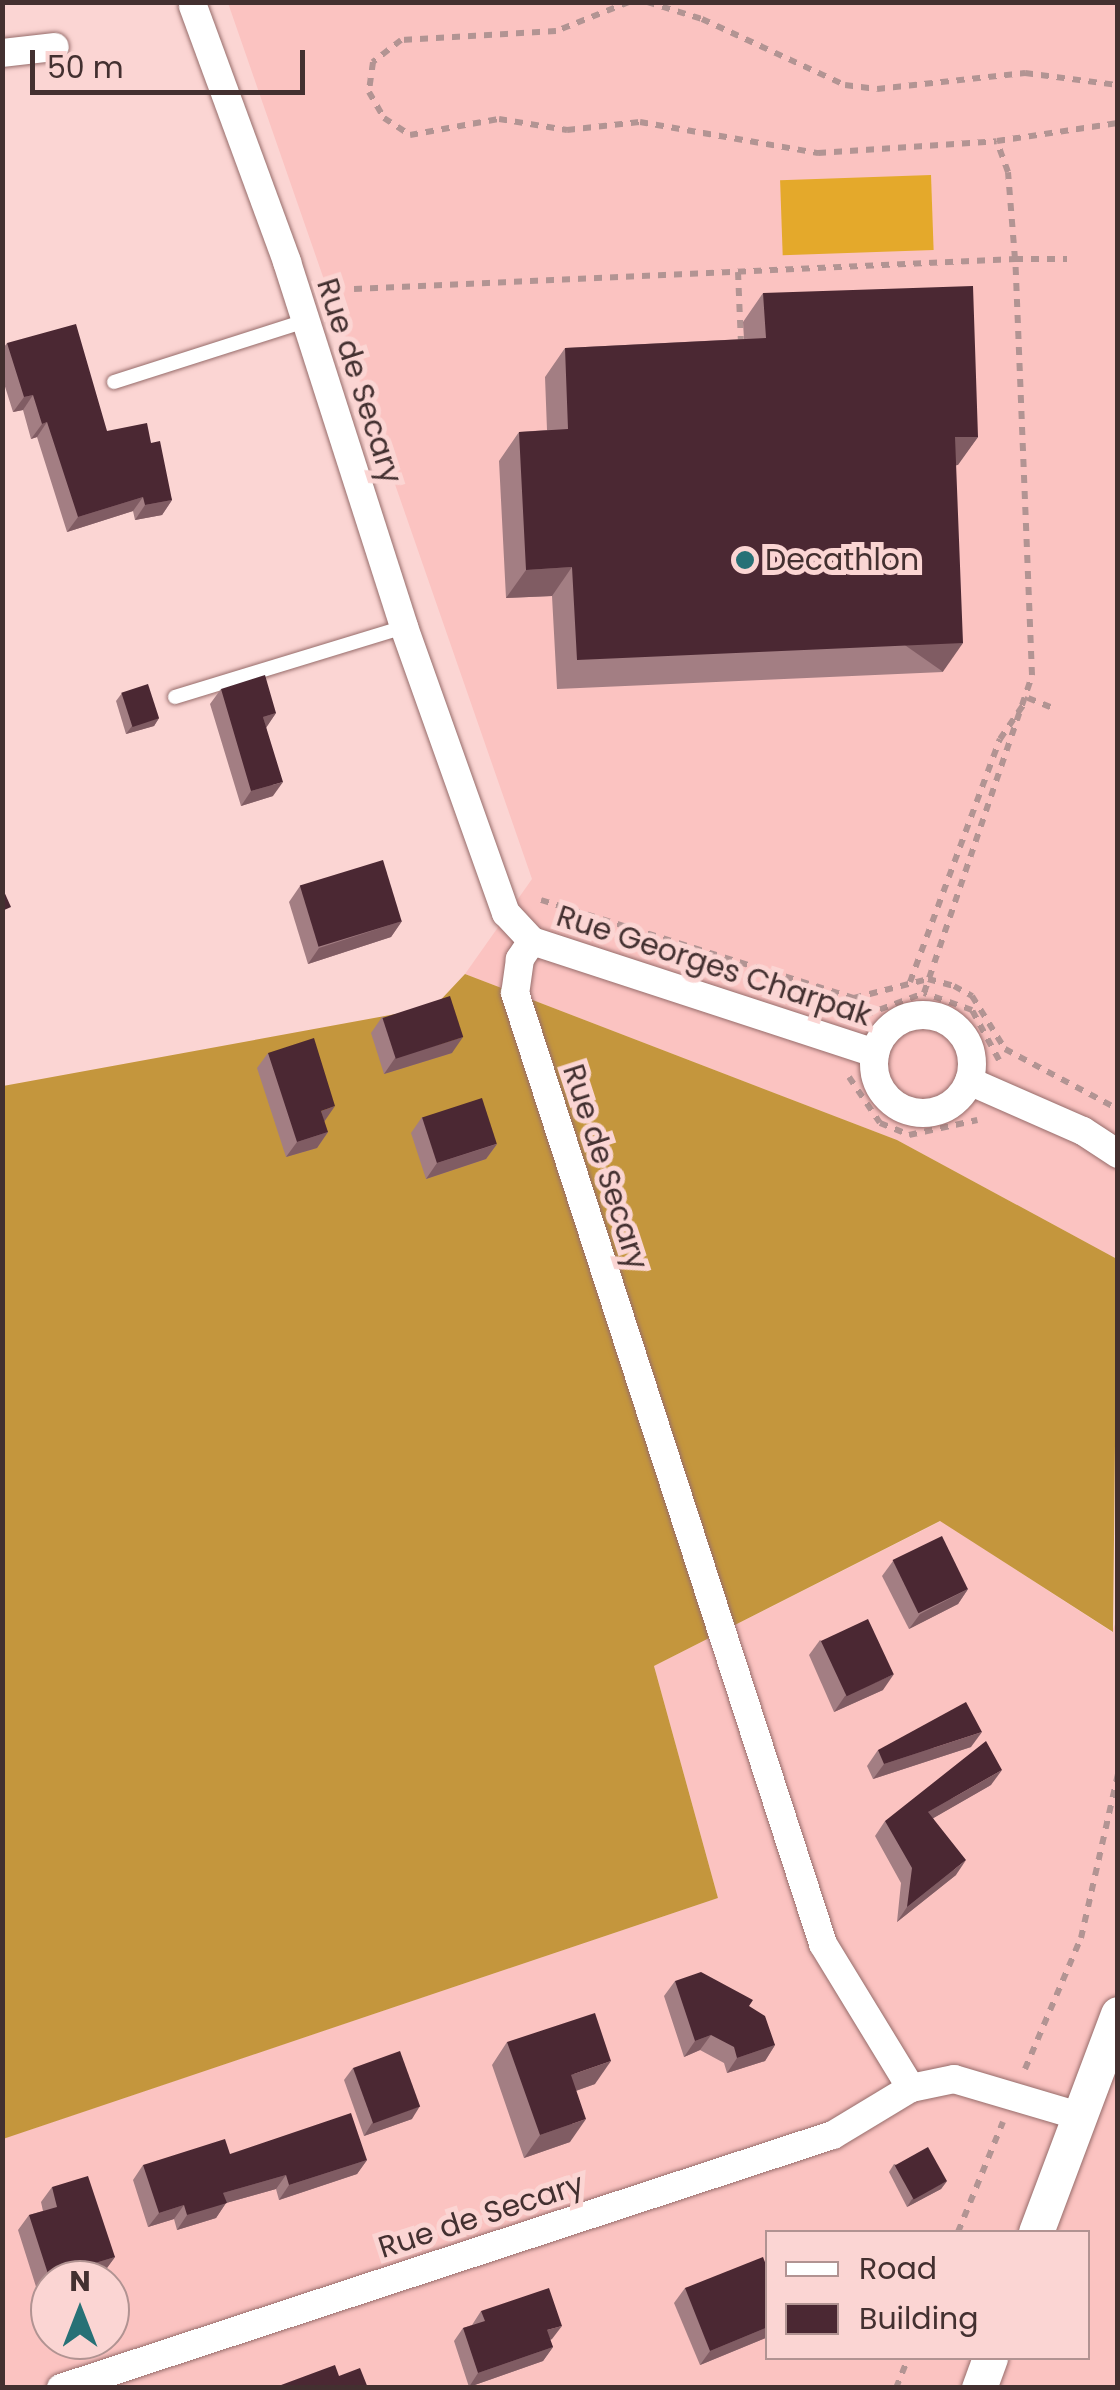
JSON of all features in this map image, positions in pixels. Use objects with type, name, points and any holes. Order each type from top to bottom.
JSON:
[{"type":"street","name":"Rue de Secary","points":[[193,6],[287,262],[404,627],[491,881],[506,913],[532,941],[520,959],[515,993],[823,1944],[911,2088]]},
{"type":"street","points":[[2,53],[55,47]]},
{"type":"street","name":"Rue Georges Charpak","points":[[532,941],[875,1053]]},
{"type":"street","name":"Rue Georges Charpak","points":[[930,1015],[965,1039],[969,1080],[961,1094],[934,1112],[901,1108],[879,1085],[875,1053],[889,1028],[930,1015]]},
{"type":"street","points":[[969,1080],[1083,1130],[1118,1154]]},
{"type":"street","points":[[1037,2230],[1118,2014]]},
{"type":"street","name":"Rue de Secary","points":[[62,2388],[832,2134],[911,2088],[954,2079],[1080,2116]]},
{"type":"street","points":[[979,2388],[989,2360]]},
{"type":"lane","points":[[114,382],[305,321]]},
{"type":"lane","points":[[174,697],[404,627]]},
{"type":"path","points":[[630,2],[556,32],[401,40],[373,62],[369,92],[384,118],[410,135],[498,119],[567,130],[668,124],[818,153],[997,141],[1118,123]]},
{"type":"path","points":[[647,2],[702,18],[845,85],[893,88],[1026,74],[1118,85]]},
{"type":"path","points":[[924,993],[1028,698],[1014,260],[1008,172],[997,141]]},
{"type":"path","points":[[354,289],[1067,259]]},
{"type":"path","points":[[738,272],[742,351]]},
{"type":"path","points":[[1028,698],[1055,709]]},
{"type":"path","points":[[910,982],[1000,738],[1028,698]]},
{"type":"path","points":[[491,881],[520,874],[554,907],[854,998],[874,998],[910,982],[928,979],[972,996],[1016,1057],[1118,1110]]},
{"type":"path","points":[[854,1015],[924,993],[972,1010],[1006,1069]]},
{"type":"path","points":[[840,1066],[880,1123],[909,1135],[997,1119]]},
{"type":"path","points":[[959,2230],[1081,1938],[1118,1774]]},
{"type":"path","points":[[896,2388],[907,2360]]},
{"type":"shaded area","points":[[228,3],[1117,3],[1117,1259],[897,1140],[465,974],[532,879]]},
{"type":"shaded area","points":[[931,175],[934,250],[783,255],[780,180]]},
{"type":"shaded area","points":[[465,974],[897,1140],[1117,1259],[1113,1632],[940,1521],[654,1666],[718,1898],[3,2139],[3,1086],[434,1007]]},
{"type":"shaded area","points":[[941,1521],[1112,1632],[1117,1619],[1117,2387],[3,2387],[2,2139],[718,1898],[654,1666]]},
{"type":"building","points":[[973,286],[978,437],[955,437],[963,643],[577,660],[572,567],[526,570],[519,432],[568,429],[565,348],[766,338],[763,293]]},
{"type":"building","points":[[76,324],[107,431],[147,423],[151,443],[160,441],[172,500],[145,505],[143,497],[78,517],[47,422],[42,424],[33,395],[24,397],[7,343]]},
{"type":"building","points":[[265,675],[276,713],[263,717],[283,782],[251,791],[221,689]]},
{"type":"building","points":[[148,684],[159,718],[132,727],[121,693]]},
{"type":"building","points":[[383,860],[402,921],[319,947],[300,885]]},
{"type":"building","points":[[2,887],[11,907],[2,911]]},
{"type":"building","points":[[450,996],[463,1037],[396,1059],[382,1018]]},
{"type":"building","points":[[314,1038],[335,1106],[321,1111],[328,1132],[297,1142],[268,1053]]},
{"type":"building","points":[[482,1098],[497,1144],[437,1163],[422,1117]]},
{"type":"building","points":[[942,1536],[968,1589],[918,1613],[893,1560]]},
{"type":"building","points":[[868,1619],[894,1674],[847,1696],[821,1641]]},
{"type":"building","points":[[966,1702],[982,1732],[884,1764],[878,1750]]},
{"type":"building","points":[[986,1741],[1002,1770],[928,1812],[966,1860],[907,1907],[912,1868],[885,1821]]},
{"type":"building","points":[[701,1972],[753,2000],[749,2006],[765,2016],[775,2045],[737,2058],[734,2047],[711,2035],[695,2041],[675,1981]]},
{"type":"building","points":[[595,2013],[611,2061],[571,2075],[586,2119],[540,2135],[507,2042]]},
{"type":"building","points":[[400,2051],[420,2106],[373,2124],[353,2068]]},
{"type":"building","points":[[351,2113],[367,2160],[289,2185],[286,2175],[223,2193],[227,2203],[187,2215],[184,2205],[159,2213],[143,2165],[225,2139],[230,2154]]},
{"type":"building","points":[[928,2147],[947,2181],[914,2200],[895,2165]]},
{"type":"building","points":[[88,2176],[115,2257],[44,2260],[29,2215],[57,2207],[52,2187]]},
{"type":"building","points":[[763,2257],[765,2328],[710,2351],[685,2288]]},
{"type":"building","points":[[549,2288],[562,2326],[547,2330],[553,2347],[478,2373],[463,2328],[485,2321],[481,2311]]},
{"type":"building","points":[[335,2365],[339,2376],[360,2368],[368,2388],[273,2388]]},
{"type":"place","name":"Decathlon","points":[[745,560]]}]
